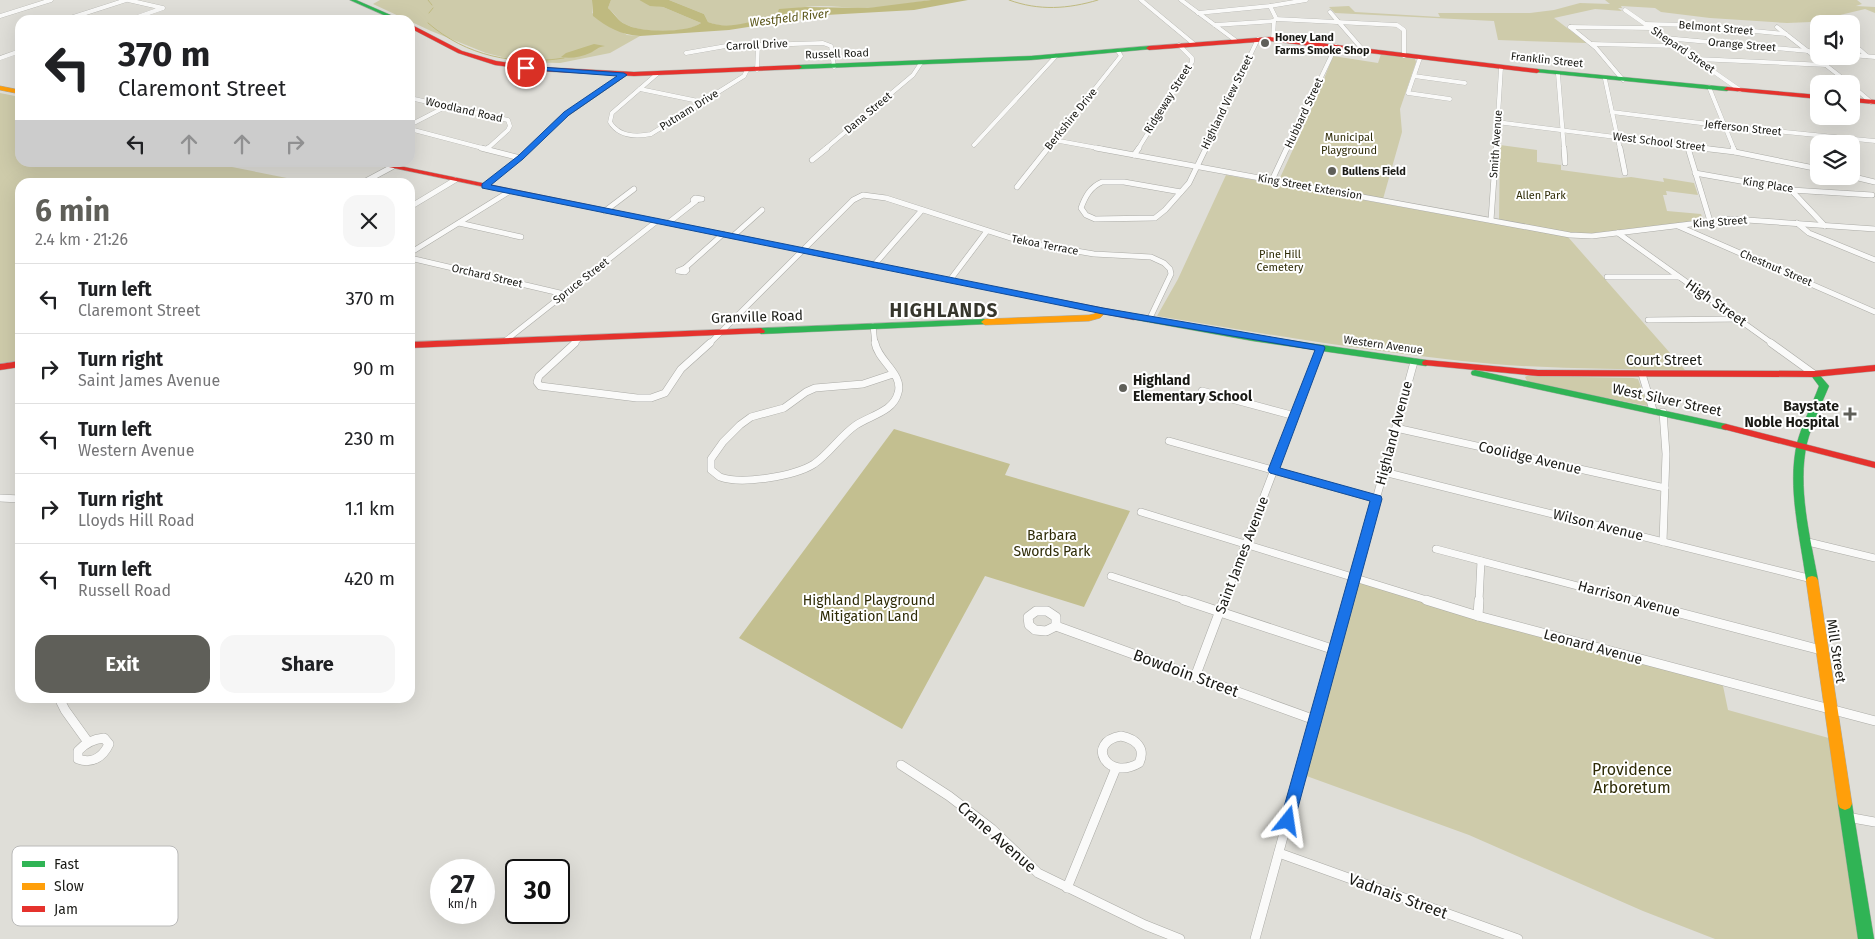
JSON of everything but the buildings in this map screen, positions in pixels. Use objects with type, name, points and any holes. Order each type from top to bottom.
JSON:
[{"type":"main road","points":[[352,0],[387,15]]},
{"type":"main road","name":"Russell Road","points":[[415,29],[460,52],[495,63],[532,68],[624,75],[1056,56],[1235,40],[1273,39]]},
{"type":"main road","name":"Franklin Street","points":[[1273,39],[1501,68],[1605,79],[1810,96]]},
{"type":"main road","points":[[484,186],[520,158],[566,114],[624,75]]},
{"type":"main road","points":[[0,88],[15,91]]},
{"type":"main road","points":[[1860,101],[1873,102]]},
{"type":"main road","name":"Western Avenue","points":[[388,167],[1150,320],[1320,348],[1452,367]]},
{"type":"main road","name":"Granville Road","points":[[415,345],[1089,318],[1098,316],[1103,311]]},
{"type":"main road","points":[[0,367],[15,365]]},
{"type":"main road","name":"Court Street","points":[[1452,367],[1515,371],[1642,374],[1814,374],[1875,368]]},
{"type":"main road","name":"West Silver Street","points":[[1452,367],[1530,386],[1658,411],[1802,445],[1875,465]]},
{"type":"main road","points":[[1515,371],[1520,379],[1530,386]]},
{"type":"main road","name":"Mill Street","points":[[1814,374],[1824,386],[1802,445],[1800,493],[1804,541],[1812,579],[1858,898],[1866,939]]},
{"type":"street","points":[[0,16],[51,0]]},
{"type":"street","points":[[80,15],[127,0],[163,8],[143,15]]},
{"type":"street","points":[[1141,0],[1194,44]]},
{"type":"street","points":[[1182,0],[1235,40]]},
{"type":"street","points":[[1279,5],[1302,0]]},
{"type":"street","points":[[1198,13],[1279,5],[1306,0]]},
{"type":"street","points":[[1270,6],[1274,10],[1275,20],[1273,39]]},
{"type":"street","name":"Shepard Street","points":[[1625,10],[1740,90]]},
{"type":"street","points":[[1330,12],[1364,50]]},
{"type":"street","points":[[1215,25],[1275,20],[1400,25],[1404,30],[1404,56]]},
{"type":"street","name":"Belmont Street","points":[[1645,24],[1692,25],[1786,34]]},
{"type":"street","points":[[1623,80],[1592,44],[1570,26],[1651,28]]},
{"type":"street","points":[[1777,27],[1838,75]]},
{"type":"street","name":"Orange Street","points":[[1665,38],[1808,51]]},
{"type":"street","name":"Highland View Street","points":[[1181,192],[1121,182],[1101,182],[1094,186],[1081,208],[1086,216],[1095,219],[1155,218],[1163,215],[1171,202],[1181,192],[1189,183],[1258,39]]},
{"type":"street","name":"Carroll Drive","points":[[692,52],[723,46],[827,43],[832,46],[834,67]]},
{"type":"street","points":[[1592,44],[1678,46]]},
{"type":"street","points":[[752,70],[758,45]]},
{"type":"street","name":"Ridgeway Street","points":[[1134,155],[1192,62],[1192,58],[1179,45]]},
{"type":"street","name":"Hubbard Street","points":[[1272,180],[1336,46]]},
{"type":"street","points":[[1860,48],[1872,57]]},
{"type":"street","name":"Berkshire Drive","points":[[1017,187],[1121,56],[1118,51]]},
{"type":"street","points":[[0,58],[15,53]]},
{"type":"street","points":[[974,145],[1056,56]]},
{"type":"street","points":[[1420,58],[1408,92],[1450,99]]},
{"type":"street","points":[[1696,59],[1826,66]]},
{"type":"street","name":"Dana Street","points":[[812,160],[913,75],[920,63]]},
{"type":"street","name":"Smith Avenue","points":[[1491,220],[1501,68]]},
{"type":"street","name":"Putnam Drive","points":[[657,74],[610,116],[610,125],[620,132],[635,135],[651,134],[752,70]]},
{"type":"street","points":[[1558,74],[1565,163]]},
{"type":"street","points":[[1414,76],[1464,83]]},
{"type":"street","points":[[1605,79],[1625,173]]},
{"type":"street","points":[[1709,87],[1735,152]]},
{"type":"street","points":[[640,89],[703,102]]},
{"type":"street","points":[[1860,91],[1873,102]]},
{"type":"street","name":"Woodland Road","points":[[415,99],[508,120],[510,126],[508,130],[487,149]]},
{"type":"street","points":[[415,122],[447,106]]},
{"type":"street","name":"Jefferson Street","points":[[1612,112],[1725,126],[1875,141]]},
{"type":"street","name":"West School Street","points":[[1498,122],[1735,152],[1810,168]]},
{"type":"street","points":[[415,130],[520,158]]},
{"type":"street","name":"King Street Extension","points":[[1054,140],[1566,234]]},
{"type":"street","points":[[1688,146],[1710,221]]},
{"type":"street","points":[[372,178],[392,168]]},
{"type":"street","name":"King Place","points":[[1695,173],[1791,190],[1872,196]]},
{"type":"street","points":[[1860,178],[1875,182]]},
{"type":"street","points":[[415,204],[455,180]]},
{"type":"street","points":[[1791,190],[1825,226]]},
{"type":"street","points":[[415,250],[510,191]]},
{"type":"street","points":[[604,210],[631,191]]},
{"type":"street","name":"Tekoa Terrace","points":[[803,251],[855,198],[867,195],[882,197],[987,232],[1029,243],[1098,254],[1145,256],[1164,263],[1170,269],[1171,278],[1150,320]]},
{"type":"street","points":[[668,223],[696,201]]},
{"type":"street","points":[[684,268],[762,210]]},
{"type":"street","points":[[874,265],[922,210]]},
{"type":"street","name":"King Street","points":[[1566,234],[1585,236],[1710,221],[1746,220],[1875,229]]},
{"type":"street","name":"Spruce Street","points":[[505,341],[657,221]]},
{"type":"street","points":[[459,223],[522,237]]},
{"type":"street","points":[[1797,223],[1809,233],[1875,260]]},
{"type":"street","name":"Chestnut Street","points":[[1677,225],[1875,312]]},
{"type":"street","points":[[950,280],[987,232]]},
{"type":"street","name":"High Street","points":[[1618,233],[1814,374]]},
{"type":"street","points":[[580,338],[539,376],[537,382],[540,386],[651,398],[665,393],[678,372],[803,251]]},
{"type":"street","name":"Orchard Street","points":[[415,259],[564,294]]},
{"type":"street","points":[[1607,277],[1679,276]]},
{"type":"street","points":[[1648,320],[1739,319]]},
{"type":"street","points":[[873,326],[877,351],[894,374],[898,384],[899,393],[891,406],[858,424],[820,460],[810,466],[785,474],[734,480],[717,476],[711,469],[710,458],[714,452],[747,419],[784,408],[802,393],[811,389],[861,384],[894,374]]},
{"type":"street","name":"Saint James Avenue","points":[[1195,677],[1320,348]]},
{"type":"street","name":"Highland Avenue","points":[[1255,939],[1414,362]]},
{"type":"street","points":[[1642,374],[1658,411],[1666,454],[1664,542]]},
{"type":"street","points":[[1202,391],[1295,416]]},
{"type":"street","name":"Coolidge Avenue","points":[[1396,428],[1665,488]]},
{"type":"street","points":[[1169,441],[1376,499]]},
{"type":"street","name":"Wilson Avenue","points":[[1384,472],[1812,579]]},
{"type":"street","points":[[0,498],[15,498]]},
{"type":"street","name":"Leonard Avenue","points":[[1142,512],[1478,616],[1875,721]]},
{"type":"street","points":[[1804,541],[1875,558]]},
{"type":"street","name":"Harrison Avenue","points":[[1436,549],[1821,650]]},
{"type":"street","points":[[1478,616],[1481,561]]},
{"type":"street","points":[[1111,576],[1335,650]]},
{"type":"street","name":"Bowdoin Street","points":[[1056,626],[1316,720]]},
{"type":"street","points":[[62,703],[88,742]]},
{"type":"street","name":"Crane Avenue","points":[[901,765],[956,801],[992,829],[1038,873],[1145,925],[1180,939]]},
{"type":"street","points":[[1067,888],[1116,768]]},
{"type":"street","points":[[1847,817],[1875,822]]},
{"type":"street","name":"Vadnais Street","points":[[1279,853],[1518,939]]},
{"type":"green space","points":[[380,0],[592,0],[592,13],[627,35],[640,36],[610,53],[560,63],[522,62],[486,53],[431,31],[415,24],[415,15],[397,15],[373,4]]},
{"type":"green space","points":[[611,0],[639,0],[650,5],[663,7],[701,23],[695,27],[675,31],[652,31],[632,27],[623,23],[608,8]]},
{"type":"green space","points":[[669,0],[931,0],[870,8],[805,7],[732,26],[708,22],[704,14]]},
{"type":"green space","points":[[1605,0],[1857,0],[1862,4],[1856,6],[1875,7],[1875,13],[1865,9],[1840,15],[1810,15],[1810,22],[1787,23],[1710,18],[1661,12],[1655,8],[1621,6],[1622,8],[1618,8],[1622,11],[1595,9],[1554,18],[1587,43],[1498,40],[1494,21],[1335,13],[1329,7],[1349,6],[1355,12],[1440,17],[1438,13],[1530,13],[1554,10],[1580,3],[1610,4]]},
{"type":"green space","name":"Municipal Playground","points":[[1381,54],[1415,59],[1416,62],[1400,109],[1402,132],[1383,199],[1279,180],[1317,97],[1333,56],[1378,63]]},
{"type":"green space","points":[[0,93],[15,96],[15,167],[232,167],[287,178],[15,178],[15,361],[0,363]]},
{"type":"green space","name":"Allen Park","points":[[1500,145],[1537,150],[1537,162],[1561,165],[1561,170],[1620,178],[1631,177],[1664,182],[1663,178],[1694,183],[1698,195],[1666,191],[1667,195],[1663,195],[1667,211],[1701,214],[1703,220],[1578,235],[1499,220]]},
{"type":"green space","name":"Pine Hill Cemetery","points":[[1226,175],[1568,237],[1685,370],[1601,369],[1490,364],[1424,357],[1271,335],[1157,316],[1178,279]]},
{"type":"green space","points":[[1525,377],[1638,379],[1648,406],[1534,384],[1527,381]]},
{"type":"green space","name":"Highland Playground Mitigation Land","points":[[894,429],[1010,464],[1005,475],[1130,511],[1084,607],[985,576],[902,729],[739,638]]},
{"type":"green space","name":"Providence Arboretum","points":[[1355,578],[1722,681],[1728,710],[1836,740],[1866,939],[1715,939],[1643,911],[1469,835],[1301,774]]},
{"type":"water","name":"Westfield River","points":[[592,0],[611,0],[608,8],[625,24],[641,29],[664,31],[686,29],[701,23],[663,7],[650,6],[639,0],[669,0],[704,14],[708,22],[734,25],[777,14],[779,9],[805,7],[868,8],[931,0],[968,0],[914,10],[826,15],[729,30],[640,36],[620,32],[598,20],[593,16]]},
{"type":"water","points":[[594,44],[605,46],[579,57],[561,57],[566,53]]},
{"type":"waterway","points":[[428,0],[432,5]]},
{"type":"waterway","points":[[1009,0],[1031,6],[1054,8],[1098,0]]},
{"type":"waterway","points":[[429,13],[433,8]]},
{"type":"waterway","points":[[428,23],[458,44],[492,56],[527,61],[564,58]]},
{"type":"traffic: fast","points":[[352,0],[387,15]]},
{"type":"traffic: fast","points":[[799,67],[1031,58],[1149,48]]},
{"type":"traffic: fast","points":[[1537,71],[1727,89]]},
{"type":"traffic: fast","points":[[614,212],[926,275]]},
{"type":"traffic: fast","points":[[1134,317],[1253,338],[1426,363]]},
{"type":"traffic: fast","points":[[761,331],[985,322]]},
{"type":"traffic: fast","points":[[1475,373],[1726,427]]},
{"type":"traffic: fast","points":[[1812,580],[1801,512],[1799,476],[1802,444],[1824,386],[1814,374]]},
{"type":"traffic: fast","points":[[1845,804],[1866,939]]},
{"type":"traffic: slow","points":[[485,186],[520,158],[560,119],[624,75]]},
{"type":"traffic: slow","points":[[0,88],[15,91]]},
{"type":"traffic: slow","points":[[985,322],[1089,318],[1097,316],[1103,311]]},
{"type":"traffic: slow","points":[[1812,580],[1845,804]]},
{"type":"traffic: jam","points":[[415,29],[460,52],[495,63],[539,69],[634,74],[799,67]]},
{"type":"traffic: jam","points":[[1149,48],[1270,39],[1537,71]]},
{"type":"traffic: jam","points":[[1727,89],[1810,96]]},
{"type":"traffic: jam","points":[[1860,101],[1875,102]]},
{"type":"traffic: jam","points":[[393,167],[614,212]]},
{"type":"traffic: jam","points":[[926,275],[1134,317]]},
{"type":"traffic: jam","points":[[415,345],[761,331]]},
{"type":"traffic: jam","points":[[1426,363],[1538,373],[1814,374],[1875,368]]},
{"type":"traffic: jam","points":[[0,367],[15,365]]},
{"type":"traffic: jam","points":[[1726,427],[1875,465]]},
{"type":"place","name":"Honey Land Farms Smoke Shop","points":[[1265,43]]},
{"type":"place","name":"Bullens Field","points":[[1332,171]]},
{"type":"place","name":"Highland Elementary School","points":[[1123,388]]},
{"type":"place","name":"Baystate Noble Hospital","points":[[1850,414]]},
{"type":"district","name":"HIGHLANDS","points":[[944,310]]},
{"type":"route","points":[[526,68],[624,75],[566,114],[520,158],[493,181],[484,186],[1103,311],[1320,348],[1274,470],[1376,499],[1288,821]]},
{"type":"park label","name":"Barbara Swords Park","points":[[1052,544]]}]
